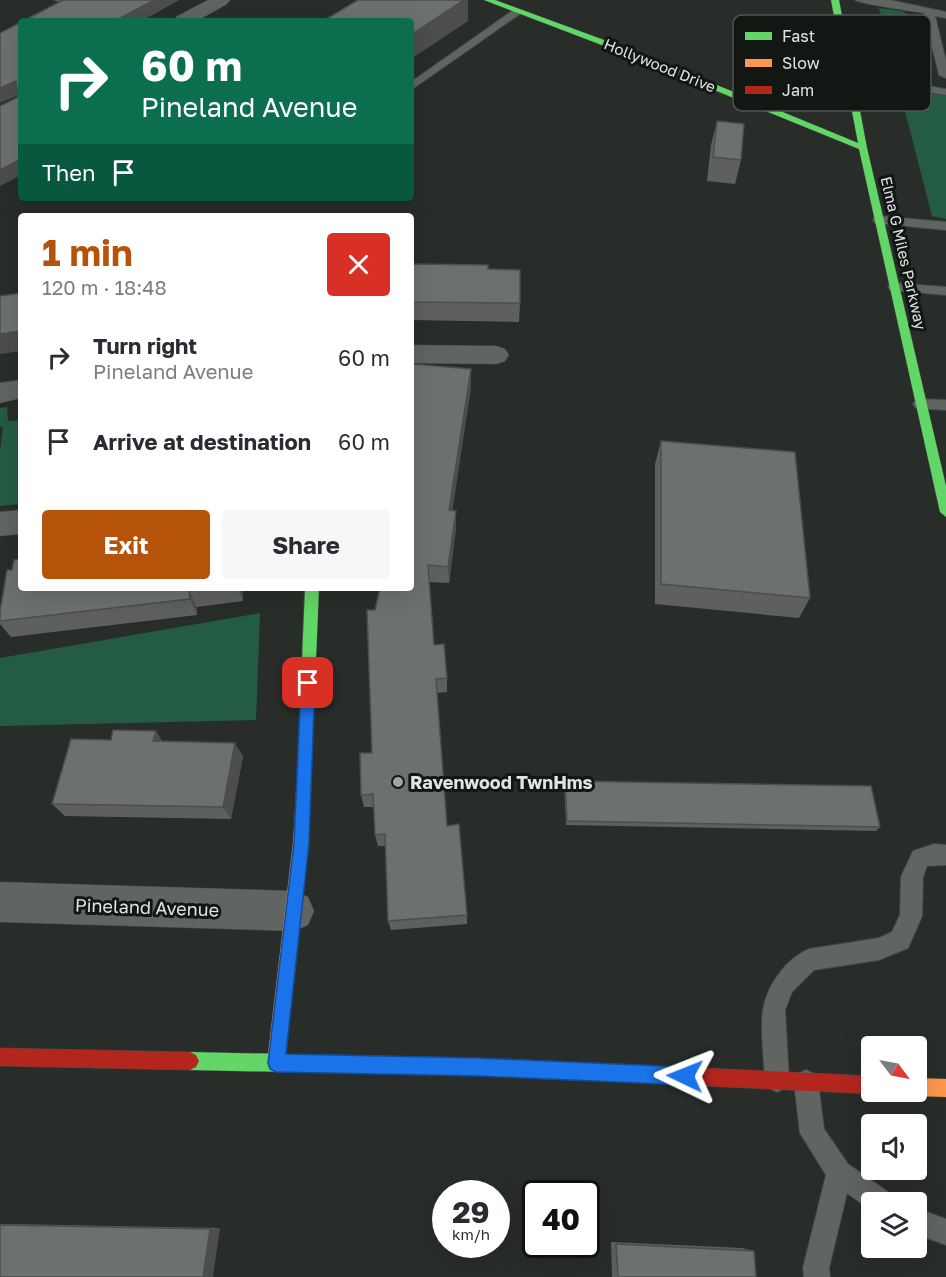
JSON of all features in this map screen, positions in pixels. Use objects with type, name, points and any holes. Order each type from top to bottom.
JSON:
[{"type":"street","points":[[188,18],[220,0]]},
{"type":"street","name":"Hollywood Drive","points":[[488,0],[631,53],[733,95]]},
{"type":"street","name":"Elma G Miles Parkway","points":[[836,0],[839,15]]},
{"type":"street","name":"Hollywood Drive","points":[[772,111],[862,148]]},
{"type":"street","name":"Elma G Miles Parkway","points":[[855,111],[946,512]]},
{"type":"street","points":[[414,354],[496,355]]},
{"type":"street","points":[[0,393],[18,390]]},
{"type":"street","points":[[0,524],[18,522]]},
{"type":"street","points":[[276,1063],[302,843],[312,591]]},
{"type":"street","name":"Pineland Avenue","points":[[0,902],[294,911]]},
{"type":"street","points":[[0,1057],[478,1067],[861,1084]]},
{"type":"street","points":[[927,1087],[946,1088]]},
{"type":"lane","points":[[860,0],[946,15]]},
{"type":"lane","points":[[414,85],[519,11]]},
{"type":"lane","points":[[931,20],[944,75]]},
{"type":"lane","points":[[931,89],[946,92]]},
{"type":"lane","points":[[879,220],[946,226]]},
{"type":"lane","points":[[895,287],[946,291]]},
{"type":"lane","points":[[921,404],[946,405]]},
{"type":"lane","points":[[777,1080],[774,1010],[783,985],[809,960],[879,949],[900,940],[910,916],[912,877],[920,858],[934,854],[946,855]]},
{"type":"lane","points":[[806,1082],[812,1133],[839,1173],[866,1192]]},
{"type":"lane","points":[[817,1277],[816,1268],[839,1173]]},
{"type":"lane","points":[[927,1225],[946,1232]]},
{"type":"green space","points":[[879,8],[902,11],[908,15],[881,15]]},
{"type":"green space","points":[[931,92],[946,95],[946,219],[932,216],[905,111],[931,111]]},
{"type":"green space","points":[[7,407],[8,421],[18,420],[18,504],[0,506],[0,451],[3,427],[0,426],[0,408]]},
{"type":"green space","points":[[260,613],[256,720],[0,726],[0,658]]},
{"type":"building","points":[[63,0],[154,0],[121,18],[29,18]]},
{"type":"building","points":[[358,0],[464,0],[414,33],[414,18],[328,18]]},
{"type":"building","points":[[18,24],[18,97],[16,81],[0,88],[0,33]]},
{"type":"building","points":[[18,97],[18,161],[0,170],[0,106]]},
{"type":"building","points":[[717,121],[744,124],[741,160],[713,157]]},
{"type":"building","points":[[414,264],[488,265],[488,269],[520,270],[520,303],[414,302]]},
{"type":"building","points":[[18,293],[18,331],[0,334],[0,296]]},
{"type":"building","points":[[414,364],[471,369],[449,510],[456,511],[448,567],[428,565],[434,645],[444,644],[447,678],[436,679],[447,826],[459,824],[467,915],[388,921],[385,834],[375,835],[373,794],[361,795],[360,753],[372,753],[367,610],[375,610],[379,591],[414,591]]},
{"type":"building","points":[[661,441],[795,452],[810,598],[661,584]]},
{"type":"building","points":[[18,559],[18,591],[189,591],[190,599],[0,621],[7,570],[12,570],[14,560]]},
{"type":"building","points":[[113,730],[156,731],[153,741],[235,743],[223,807],[52,804],[71,739],[111,740]]},
{"type":"building","points":[[565,781],[871,786],[880,827],[567,821]]},
{"type":"building","points":[[0,1225],[210,1229],[203,1277],[0,1277]]},
{"type":"building","points":[[616,1244],[754,1251],[756,1277],[618,1277]]},
{"type":"traffic: fast","points":[[488,0],[631,53],[733,95]]},
{"type":"traffic: fast","points":[[835,0],[838,15]]},
{"type":"traffic: fast","points":[[773,111],[863,148]]},
{"type":"traffic: fast","points":[[856,111],[946,512]]},
{"type":"traffic: fast","points":[[304,779],[312,591]]},
{"type":"traffic: fast","points":[[190,1061],[478,1067],[662,1075]]},
{"type":"traffic: slow","points":[[276,1063],[301,843],[304,779]]},
{"type":"traffic: slow","points":[[927,1087],[946,1088]]},
{"type":"traffic: jam","points":[[0,1057],[190,1061]]},
{"type":"traffic: jam","points":[[662,1075],[861,1084]]},
{"type":"place","name":"Ravenwood TwnHms","points":[[398,782]]},
{"type":"route","points":[[308,683],[302,843],[276,1063],[478,1067],[685,1076]]}]
